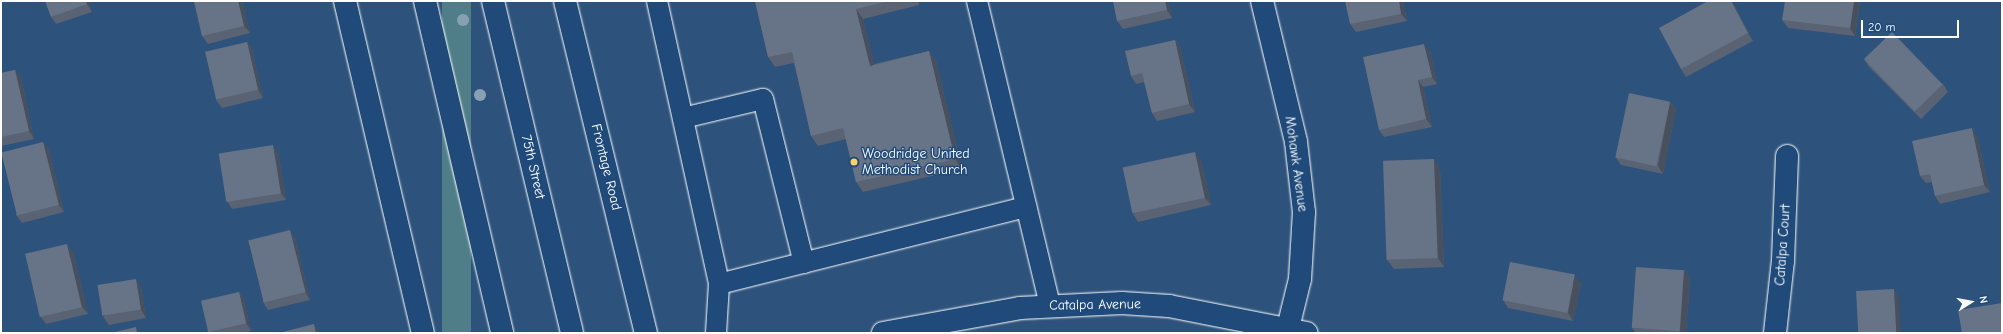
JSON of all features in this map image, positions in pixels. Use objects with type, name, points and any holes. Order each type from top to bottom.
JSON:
[{"type":"street","points":[[345,1],[423,333]]},
{"type":"street","points":[[425,1],[502,333]]},
{"type":"street","name":"75th Street","points":[[493,1],[572,333]]},
{"type":"street","name":"Frontage Road","points":[[565,1],[646,333]]},
{"type":"street","name":"Mohawk Avenue","points":[[1262,1],[1296,142],[1304,212],[1297,331]]},
{"type":"street","name":"Catalpa Court","points":[[1775,333],[1783,261],[1787,156]]},
{"type":"street","name":"Catalpa Avenue","points":[[882,333],[1012,309],[1122,303],[1169,306],[1297,331]]},
{"type":"lane","points":[[657,1],[720,284],[716,333]]},
{"type":"lane","points":[[977,1],[1050,306]]},
{"type":"lane","points":[[683,118],[763,99],[804,263]]},
{"type":"lane","points":[[720,284],[1026,207]]},
{"type":"green space","points":[[442,1],[471,1],[471,333],[442,333]]},
{"type":"building","points":[[45,1],[85,1],[87,4],[51,17]]},
{"type":"building","points":[[194,1],[238,1],[244,26],[202,36]]},
{"type":"building","name":"Woodridge United Methodist Church","points":[[755,1],[889,1],[856,9],[870,66],[929,51],[955,159],[856,182],[843,128],[811,136],[792,52],[768,57]]},
{"type":"building","points":[[1113,1],[1165,1],[1167,10],[1117,21]]},
{"type":"building","points":[[1345,1],[1399,1],[1401,14],[1350,24]]},
{"type":"building","points":[[1708,1],[1731,1],[1748,33],[1681,69],[1659,28]]},
{"type":"building","points":[[1785,1],[1854,1],[1850,28],[1782,20]]},
{"type":"building","points":[[1892,32],[1943,85],[1915,112],[1864,59]]},
{"type":"building","points":[[1175,40],[1189,104],[1152,113],[1142,73],[1131,76],[1125,51]]},
{"type":"building","points":[[247,42],[258,90],[216,99],[205,52]]},
{"type":"building","points":[[1424,44],[1432,77],[1418,80],[1426,119],[1379,130],[1363,57]]},
{"type":"building","points":[[15,70],[29,131],[1,137],[1,73]]},
{"type":"building","points":[[1629,93],[1670,102],[1656,166],[1615,158]]},
{"type":"building","points":[[1972,128],[1984,185],[1935,196],[1930,174],[1920,176],[1912,141]]},
{"type":"building","points":[[43,142],[59,205],[17,215],[1,152]]},
{"type":"building","points":[[273,145],[281,193],[226,202],[219,154]]},
{"type":"building","points":[[1195,152],[1205,198],[1132,213],[1123,167]]},
{"type":"building","points":[[1434,159],[1437,258],[1386,260],[1383,161]]},
{"type":"building","points":[[290,230],[305,292],[264,303],[248,240]]},
{"type":"building","points":[[67,244],[82,307],[40,317],[25,254]]},
{"type":"building","points":[[1510,262],[1575,275],[1567,313],[1503,300]]},
{"type":"building","points":[[1636,267],[1684,270],[1680,331],[1632,328]]},
{"type":"building","points":[[136,279],[141,310],[102,316],[97,285]]},
{"type":"building","points":[[1894,289],[1896,333],[1858,333],[1856,291]]},
{"type":"building","points":[[239,292],[246,323],[208,332],[201,301]]},
{"type":"building","points":[[2002,303],[2002,333],[1962,333],[1958,310]]},
{"type":"building","points":[[314,324],[316,333],[279,333]]},
{"type":"building","points":[[136,327],[137,333],[111,333]]},
{"type":"place","name":"Woodridge United Methodist Church","points":[[854,162]]}]
